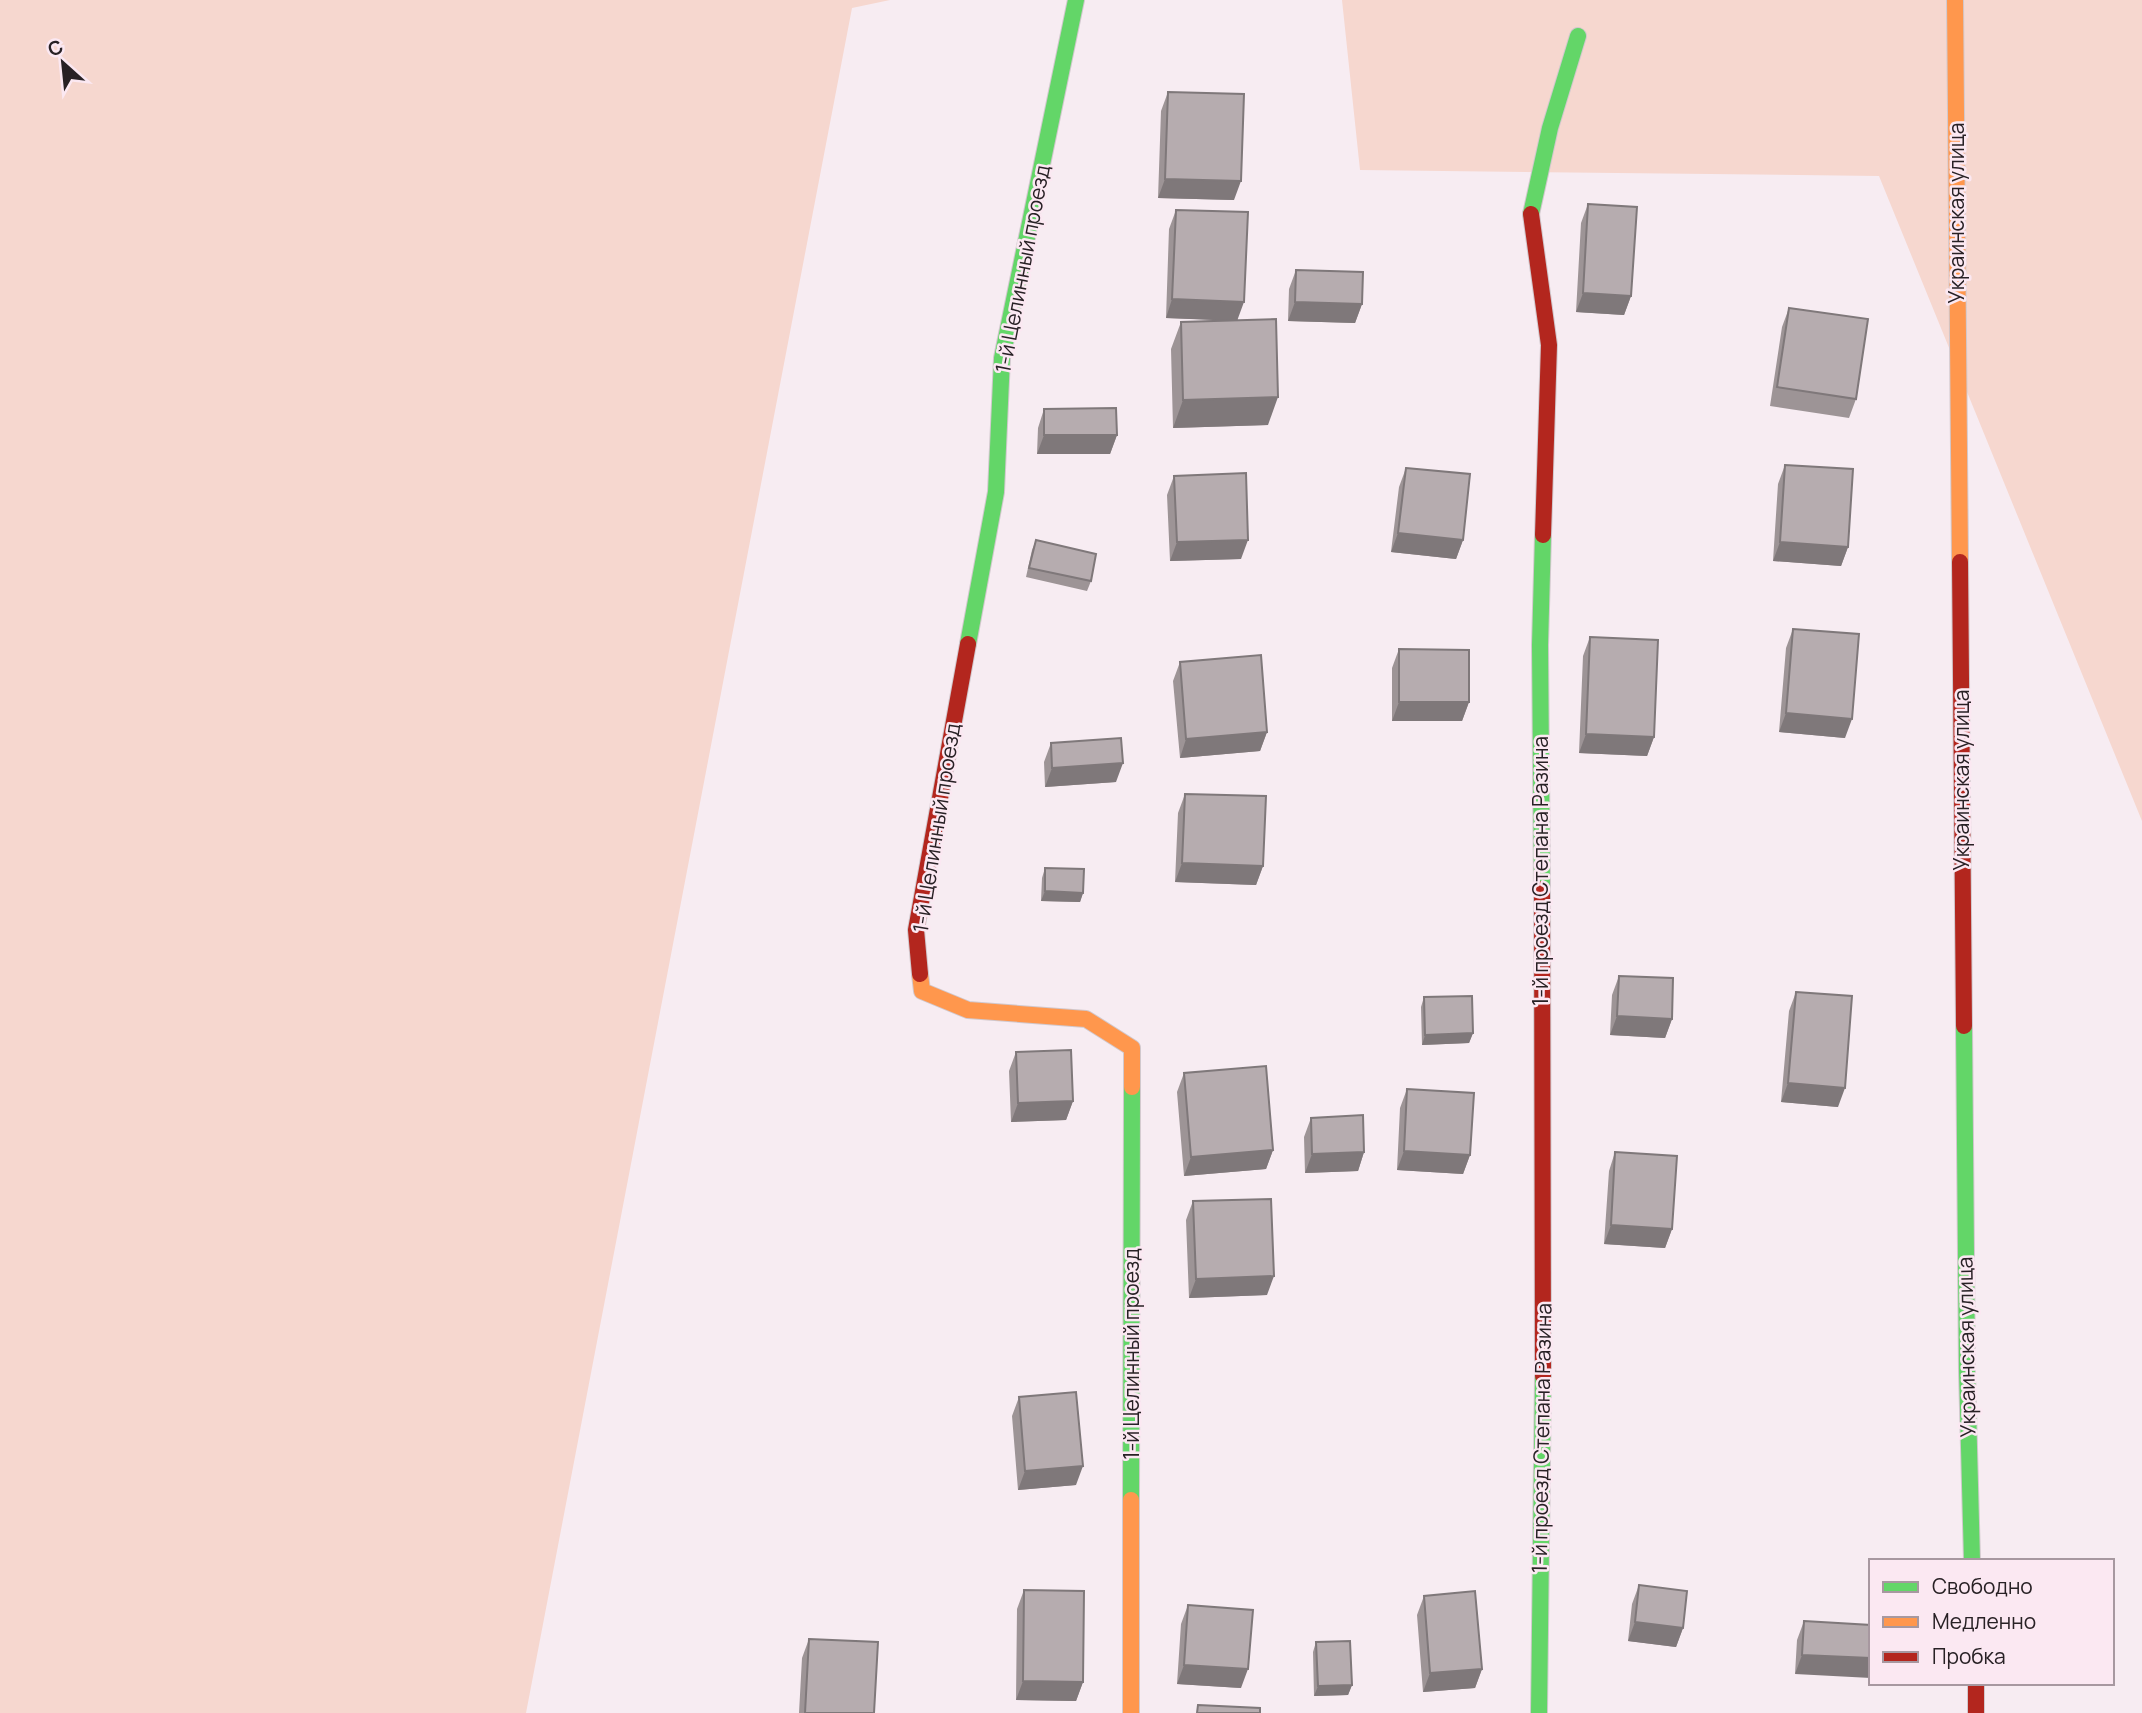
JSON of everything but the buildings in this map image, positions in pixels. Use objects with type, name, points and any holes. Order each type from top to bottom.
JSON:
[{"type":"street","name":"1-й Целинный проезд","points":[[1076,0],[1002,358],[996,492],[916,930],[922,991],[968,1010],[1086,1019],[1132,1048],[1131,1713]]},
{"type":"street","name":"Украинская улица","points":[[1955,0],[1966,1329],[1972,1559]]},
{"type":"street","name":"1-й проезд Степана Разина","points":[[1539,1713],[1544,1274],[1540,645],[1549,345],[1531,214],[1550,128],[1578,36]]},
{"type":"street","points":[[1976,1685],[1976,1713]]},
{"type":"shaded area","points":[[0,0],[890,0],[852,8],[526,1713],[0,1713]]},
{"type":"shaded area","points":[[1342,0],[2142,0],[2142,821],[1879,176],[1360,170]]},
{"type":"traffic: fast","points":[[968,644],[996,492],[1002,358],[1076,0]]},
{"type":"traffic: fast","points":[[1531,214],[1550,128],[1578,36]]},
{"type":"traffic: fast","points":[[1542,889],[1540,645],[1543,535]]},
{"type":"traffic: fast","points":[[1964,1026],[1967,1371],[1972,1559]]},
{"type":"traffic: fast","points":[[1131,1500],[1132,1087]]},
{"type":"traffic: fast","points":[[1539,1713],[1543,1376]]},
{"type":"traffic: slow","points":[[1955,0],[1960,562]]},
{"type":"traffic: slow","points":[[920,974],[922,991],[968,1010],[1086,1019],[1132,1048],[1132,1087]]},
{"type":"traffic: slow","points":[[1131,1500],[1131,1713]]},
{"type":"traffic: jam","points":[[1531,214],[1549,345],[1543,535]]},
{"type":"traffic: jam","points":[[1960,562],[1964,1026]]},
{"type":"traffic: jam","points":[[920,974],[916,930],[968,644]]},
{"type":"traffic: jam","points":[[1542,889],[1543,1376]]},
{"type":"traffic: jam","points":[[1976,1685],[1976,1713]]}]
